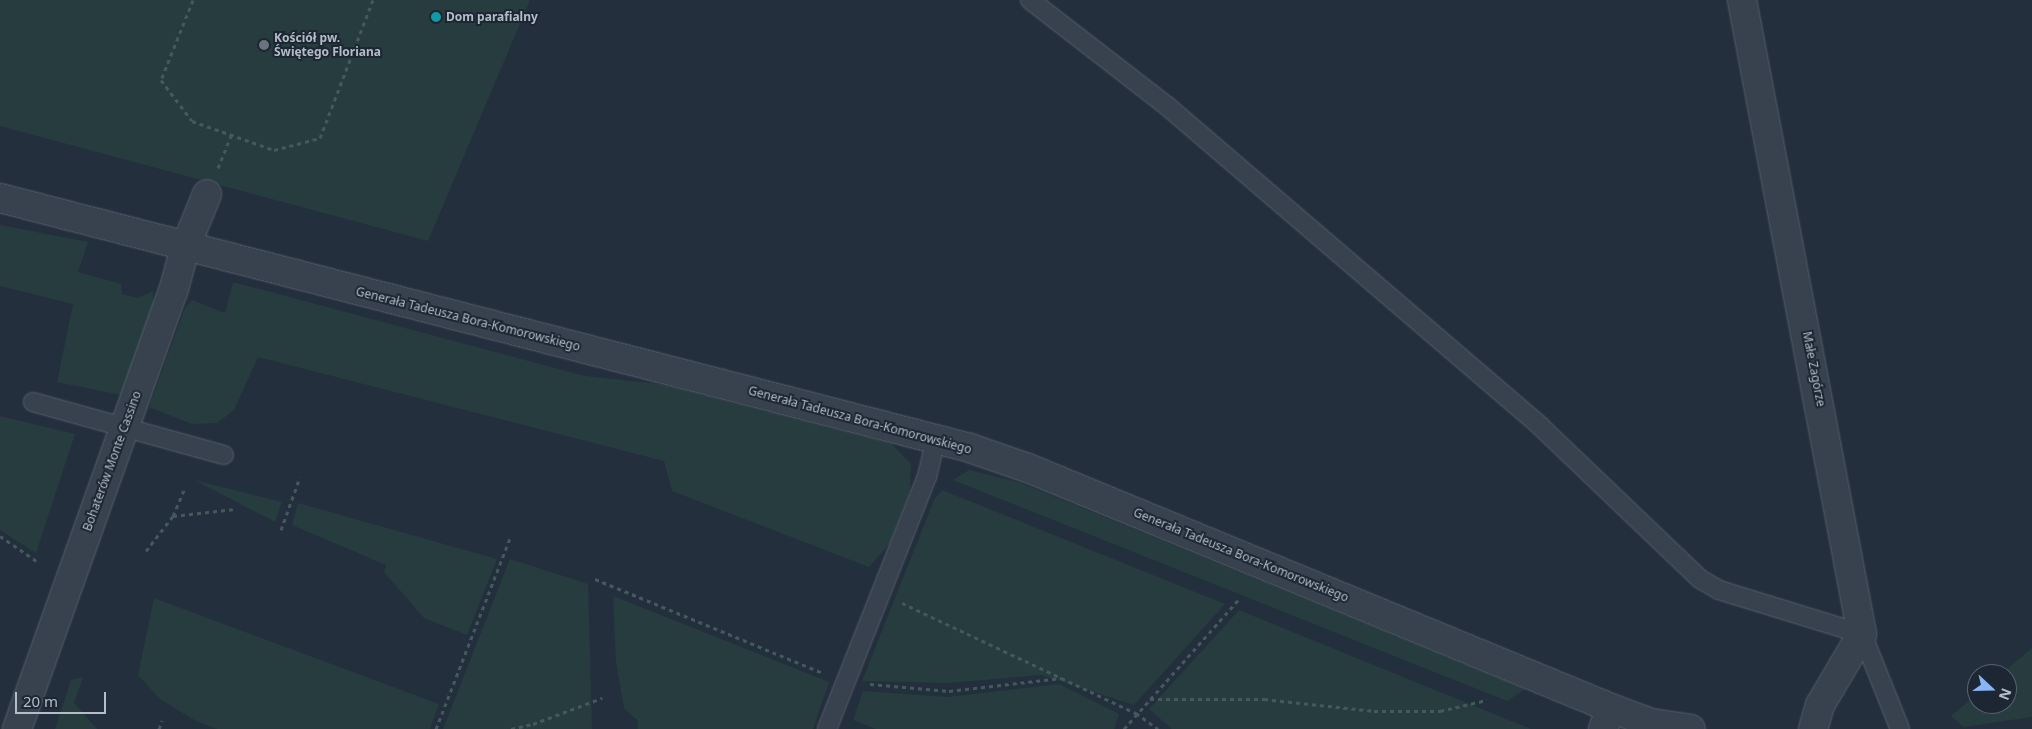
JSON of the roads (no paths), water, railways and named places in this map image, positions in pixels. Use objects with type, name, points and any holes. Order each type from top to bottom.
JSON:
[{"type":"street","name":"Małe Zagórze","points":[[1742,0],[1862,634]]},
{"type":"street","name":"Bohaterów Monte Cassino","points":[[17,729],[173,292],[185,248],[207,194]]},
{"type":"street","name":"Generała Tadeusza Bora-Komorowskiego","points":[[0,198],[185,248],[936,438],[1028,468],[1607,718],[1691,729]]},
{"type":"street","points":[[1814,729],[1820,705],[1862,634]]},
{"type":"lane","points":[[1030,0],[1174,112],[1540,426],[1700,579],[1719,590],[1862,634],[1900,729]]},
{"type":"lane","points":[[34,402],[224,455]]},
{"type":"lane","points":[[827,729],[926,477],[936,438]]},
{"type":"place","name":"Dom parafialny","points":[[436,17]]},
{"type":"place","name":"Kościół pw. Świętego Floriana","points":[[264,45]]}]
